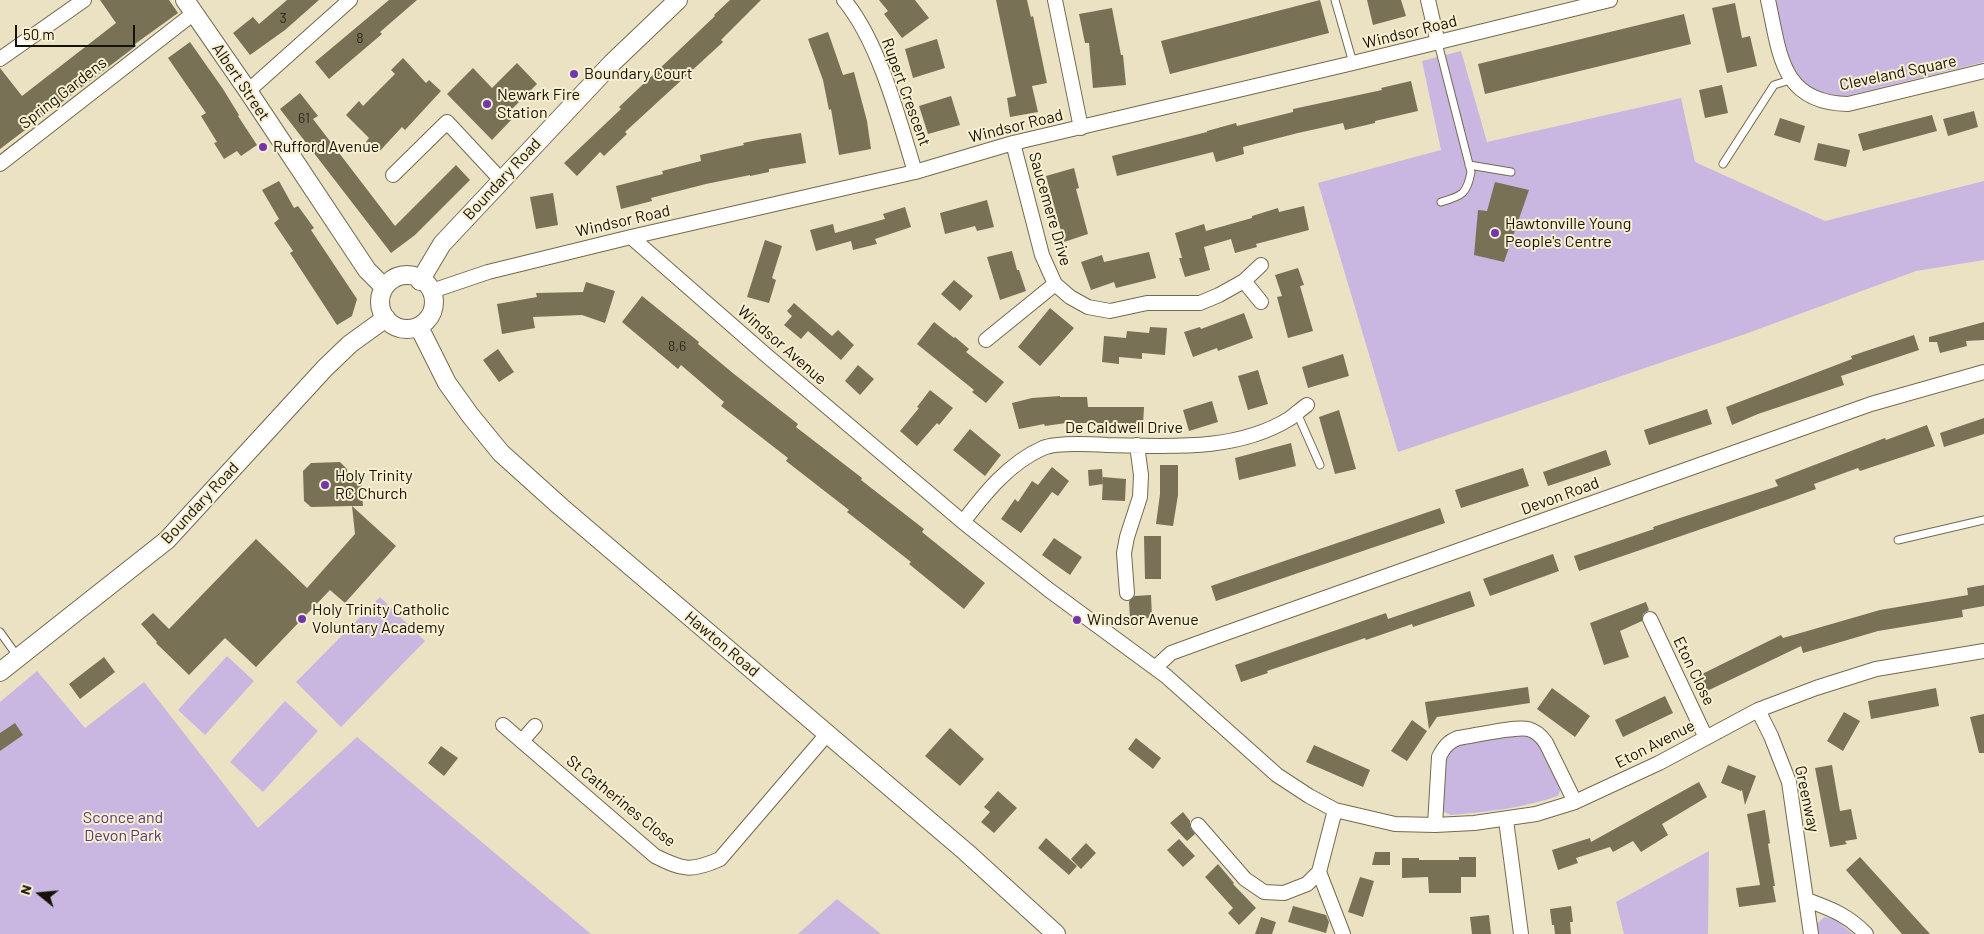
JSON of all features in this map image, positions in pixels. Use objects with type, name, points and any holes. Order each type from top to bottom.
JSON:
[{"type":"street","points":[[0,59],[84,0]]},
{"type":"street","points":[[248,91],[350,0]]},
{"type":"street","name":"Boundary Road","points":[[426,286],[442,244],[612,62],[678,0]]},
{"type":"street","name":"Rupert Crescent","points":[[844,0],[867,37],[891,94],[915,172]]},
{"type":"street","points":[[1055,0],[1082,128]]},
{"type":"street","points":[[1428,0],[1438,42]]},
{"type":"street","name":"Windsor Road","points":[[426,286],[915,172],[1013,143],[1353,64],[1610,0]]},
{"type":"street","points":[[1768,0],[1783,64],[1790,80]]},
{"type":"street","name":"Albert Street","points":[[190,7],[367,270],[384,287]]},
{"type":"street","name":"Spring Gardens","points":[[0,164],[190,7]]},
{"type":"street","name":"Cleveland Square","points":[[1790,80],[1802,91],[1816,99],[1833,104],[1848,104],[1984,71]]},
{"type":"street","points":[[393,175],[447,122],[502,181]]},
{"type":"street","name":"Saucemere Drive","points":[[1013,143],[1042,255],[1055,284],[1070,297],[1088,308],[1110,311],[1147,303],[1200,303],[1244,281],[1261,266]]},
{"type":"street","name":"Windsor Avenue","points":[[631,237],[766,355],[963,522],[1049,590],[1156,667],[1277,775],[1335,810]]},
{"type":"street","points":[[401,276],[411,277],[426,286],[434,302],[432,312],[427,321],[419,327],[405,328],[394,326],[380,309],[379,298],[384,287],[393,279],[401,276]]},
{"type":"street","points":[[1244,281],[1261,302]]},
{"type":"street","name":"Saucemere Drive","points":[[986,340],[1055,284]]},
{"type":"street","name":"Boundary Road","points":[[0,672],[167,540],[325,368],[350,344],[386,318]]},
{"type":"street","name":"Hawton Road","points":[[419,327],[447,383],[501,453],[561,507],[966,852],[1056,934]]},
{"type":"street","name":"Devon Road","points":[[1156,667],[1171,653],[1871,404],[1984,372]]},
{"type":"street","name":"De Caldwell Drive","points":[[963,522],[997,482],[1020,460],[1045,447],[1079,444],[1213,445],[1269,429],[1289,419],[1302,409]]},
{"type":"street","points":[[1127,592],[1125,545],[1140,497],[1141,475],[1137,445]]},
{"type":"street","name":"Eton Close","points":[[1650,619],[1706,738]]},
{"type":"street","name":"Eton Avenue","points":[[1335,810],[1395,824],[1435,825],[1506,820],[1536,814],[1575,802],[1659,763],[1758,710],[1816,688],[1876,669],[1984,651]]},
{"type":"street","name":"Greenway","points":[[1758,710],[1771,736],[1789,782],[1811,934]]},
{"type":"street","name":"St Catherines Close","points":[[503,725],[655,856],[678,867],[701,868],[720,859],[737,841],[828,733]]},
{"type":"street","points":[[522,741],[535,726]]},
{"type":"street","points":[[1435,825],[1439,757],[1443,748],[1449,742],[1458,738],[1519,729],[1534,731],[1546,743],[1575,802]]},
{"type":"street","points":[[1198,825],[1245,879],[1264,892],[1284,894],[1307,884],[1319,872],[1335,810]]},
{"type":"street","points":[[1506,820],[1520,934]]},
{"type":"street","points":[[1319,872],[1333,904],[1343,934]]},
{"type":"street","points":[[1807,900],[1838,911],[1866,934]]},
{"type":"lane","points":[[1335,0],[1353,64]]},
{"type":"lane","points":[[1438,42],[1471,172],[1468,187],[1459,196],[1441,202]]},
{"type":"lane","points":[[1722,164],[1774,85],[1790,80]]},
{"type":"lane","points":[[1469,165],[1510,172]]},
{"type":"lane","points":[[1302,409],[1320,465]]},
{"type":"lane","points":[[1898,540],[1984,520]]},
{"type":"lane","points":[[0,632],[18,658]]},
{"type":"green space","points":[[1774,0],[1984,0],[1984,62],[1834,99],[1809,90],[1791,69]]},
{"type":"green space","points":[[1461,51],[1487,142],[1681,98],[1695,162],[1825,221],[1984,181],[1984,260],[1916,271],[1748,333],[1398,452],[1318,183],[1441,150],[1422,61]]},
{"type":"green space","points":[[380,597],[425,641],[341,727],[296,682]]},
{"type":"green space","points":[[227,656],[254,681],[205,735],[178,710]]},
{"type":"green space","name":"Sconce and Devon Park","points":[[37,671],[85,728],[144,682],[258,828],[357,737],[591,934],[0,934],[0,702]]},
{"type":"green space","points":[[285,701],[318,731],[263,792],[230,762]]},
{"type":"green space","points":[[1519,734],[1532,737],[1538,743],[1561,788],[1558,796],[1532,804],[1491,811],[1451,815],[1444,812],[1444,757],[1454,747],[1460,745]]},
{"type":"green space","points":[[1709,851],[1708,934],[1624,934],[1616,902]]},
{"type":"green space","points":[[837,899],[881,934],[798,934]]},
{"type":"green space","points":[[1824,917],[1834,919],[1853,934],[1817,934],[1817,924]]},
{"type":"building","points":[[100,0],[169,0],[178,13],[0,149],[0,68],[22,96],[116,23]]},
{"type":"building","points":[[287,0],[319,0],[285,30],[250,55],[233,33],[253,17],[259,24]]},
{"type":"building","points":[[389,0],[417,0],[380,32],[382,34],[329,79],[315,62]]},
{"type":"building","points":[[730,0],[761,0],[721,40],[723,42],[625,132],[627,134],[604,156],[600,152],[577,176],[564,163]]},
{"type":"building","points":[[879,0],[915,0],[929,18],[902,38],[884,14],[888,11]]},
{"type":"building","points":[[996,0],[1027,0],[1031,17],[1033,16],[1047,83],[1032,86],[1038,112],[1010,117],[1007,98],[1016,96]]},
{"type":"building","points":[[1320,0],[1329,33],[1170,74],[1161,41]]},
{"type":"building","points":[[1367,0],[1401,0],[1406,16],[1373,25]]},
{"type":"building","points":[[1735,3],[1742,38],[1750,36],[1757,66],[1727,73],[1712,8]]},
{"type":"building","points":[[1112,8],[1121,55],[1123,55],[1126,85],[1093,88],[1089,43],[1085,43],[1079,14]]},
{"type":"building","points":[[1684,14],[1691,44],[1485,94],[1478,64]]},
{"type":"building","points":[[828,32],[843,75],[854,72],[867,121],[871,149],[839,155],[831,109],[829,110],[823,80],[808,39]]},
{"type":"building","points":[[937,39],[945,68],[913,78],[905,49]]},
{"type":"building","points":[[190,42],[223,89],[257,145],[241,156],[237,151],[224,159],[214,143],[217,142],[201,116],[206,113],[168,58]]},
{"type":"building","points":[[403,58],[426,83],[429,80],[441,91],[405,130],[402,127],[378,153],[366,142],[369,138],[346,115],[359,101],[363,106],[395,74],[391,70]]},
{"type":"building","name":"Newark Fire Station","points":[[517,63],[537,84],[508,113],[513,118],[492,140],[447,94],[473,68],[492,88]]},
{"type":"building","points":[[1411,81],[1418,111],[1345,130],[1343,123],[1298,133],[1243,147],[1244,154],[1216,162],[1213,152],[1117,176],[1112,156],[1236,123],[1237,126],[1293,112],[1293,109],[1382,90],[1381,88]]},
{"type":"building","points":[[1722,85],[1728,113],[1705,118],[1699,90]]},
{"type":"building","points":[[300,93],[318,116],[313,119],[395,226],[456,165],[470,180],[415,235],[391,253],[280,109]]},
{"type":"building","points":[[951,96],[960,125],[928,134],[919,106]]},
{"type":"building","points":[[1974,111],[1978,127],[1948,136],[1943,119]]},
{"type":"building","points":[[1932,115],[1937,131],[1863,151],[1858,134]]},
{"type":"building","points":[[1780,118],[1805,126],[1800,143],[1774,135]]},
{"type":"building","points":[[801,133],[806,163],[769,169],[769,172],[706,184],[651,198],[652,201],[621,209],[616,186],[663,174],[662,171],[701,161],[700,155],[744,145],[743,143]]},
{"type":"building","points":[[1818,143],[1850,150],[1846,167],[1814,160]]},
{"type":"building","points":[[1074,168],[1079,188],[1076,189],[1088,234],[1064,242],[1046,176]]},
{"type":"building","points":[[279,181],[294,208],[298,206],[314,228],[311,230],[357,299],[352,316],[337,325],[290,253],[293,251],[274,223],[279,219],[262,190]]},
{"type":"building","name":"Hawtonville Young People's Centre","points":[[1495,182],[1529,190],[1504,262],[1474,255],[1478,210],[1487,211]]},
{"type":"building","points":[[553,193],[558,225],[536,229],[530,197]]},
{"type":"building","points":[[987,200],[994,227],[977,231],[975,226],[945,234],[940,213]]},
{"type":"building","points":[[1304,206],[1309,230],[1256,244],[1257,247],[1235,253],[1231,239],[1204,247],[1210,270],[1185,277],[1179,258],[1182,258],[1175,233],[1204,224],[1206,231],[1252,218],[1252,216],[1278,208],[1279,212]]},
{"type":"building","points":[[905,207],[911,227],[875,239],[877,244],[853,250],[851,241],[816,251],[810,230],[833,224],[835,233],[885,219],[883,214]]},
{"type":"building","points":[[765,240],[782,246],[772,278],[776,280],[769,303],[747,297]]},
{"type":"building","points":[[1012,251],[1017,270],[1019,270],[1026,291],[1000,300],[987,257]]},
{"type":"building","points":[[1149,252],[1156,278],[1116,288],[1114,282],[1091,290],[1081,262],[1102,255],[1104,262]]},
{"type":"building","points":[[1298,268],[1304,285],[1300,286],[1313,331],[1288,338],[1277,297],[1282,296],[1275,275]]},
{"type":"building","points":[[954,280],[973,296],[960,311],[941,294]]},
{"type":"building","points":[[586,282],[615,291],[605,323],[582,315],[533,317],[535,328],[502,334],[497,304],[537,297],[536,293],[583,292]]},
{"type":"building","points":[[642,296],[699,342],[698,344],[734,374],[798,424],[796,427],[924,529],[922,532],[985,583],[964,609],[909,564],[911,562],[847,512],[849,510],[786,461],[788,458],[721,406],[724,402],[681,365],[678,369],[622,322]]},
{"type":"building","points":[[794,303],[832,336],[838,330],[854,345],[841,360],[808,331],[801,339],[784,325],[792,316],[787,311]]},
{"type":"building","points":[[1050,308],[1074,328],[1040,366],[1018,347]]},
{"type":"building","points":[[1244,313],[1253,338],[1218,351],[1217,348],[1193,357],[1184,332],[1200,327],[1201,329]]},
{"type":"building","points":[[934,322],[969,349],[966,352],[1004,382],[986,403],[972,392],[974,390],[917,344]]},
{"type":"building","points":[[1984,322],[1984,340],[1966,341],[1967,346],[1940,353],[1937,342],[1929,342],[1929,337]]},
{"type":"building","points":[[1150,327],[1167,328],[1165,355],[1142,353],[1142,359],[1119,357],[1119,364],[1102,362],[1104,336],[1126,338],[1127,331],[1149,333]]},
{"type":"building","points":[[1914,335],[1919,350],[1841,376],[1844,385],[1758,414],[1732,425],[1726,407],[1852,359],[1851,356]]},
{"type":"building","points":[[498,349],[514,372],[499,382],[483,360]]},
{"type":"building","points":[[1343,354],[1349,376],[1308,388],[1302,367]]},
{"type":"building","points":[[858,365],[874,379],[860,395],[845,381]]},
{"type":"building","points":[[1258,370],[1268,404],[1248,410],[1238,376]]},
{"type":"building","points":[[930,390],[953,408],[939,425],[937,423],[917,446],[900,431],[919,408],[917,407]]},
{"type":"building","points":[[1087,397],[1088,407],[1144,407],[1143,425],[1125,423],[1066,423],[1045,426],[1044,424],[1019,429],[1012,403],[1032,398]]},
{"type":"building","points":[[1212,401],[1218,422],[1189,431],[1183,410]]},
{"type":"building","points":[[1707,409],[1712,424],[1649,445],[1644,430]]},
{"type":"building","points":[[1339,410],[1356,469],[1335,474],[1319,417]]},
{"type":"building","points":[[1984,418],[1984,434],[1944,447],[1940,433]]},
{"type":"building","points":[[1927,425],[1935,446],[1860,471],[1858,468],[1814,484],[1816,489],[1579,571],[1574,556],[1654,529],[1653,527],[1778,486],[1775,480],[1885,438],[1886,440]]},
{"type":"building","points":[[970,429],[1001,455],[985,476],[953,450]]},
{"type":"building","points":[[1291,443],[1296,466],[1239,480],[1235,458]]},
{"type":"building","points":[[1606,450],[1611,465],[1548,486],[1543,472]]},
{"type":"building","name":"Holy Trinity RC Church","points":[[340,462],[347,469],[347,477],[361,476],[363,506],[311,507],[304,501],[303,471],[311,463]]},
{"type":"building","points":[[1160,465],[1178,465],[1178,495],[1173,526],[1156,524],[1160,494]]},
{"type":"building","points":[[1052,467],[1069,481],[1058,496],[1052,492],[1021,533],[1001,519],[1015,499],[1018,502],[1032,481],[1038,485]]},
{"type":"building","points":[[1523,468],[1529,486],[1461,508],[1455,490]]},
{"type":"building","points":[[1102,469],[1103,484],[1089,486],[1088,470]]},
{"type":"building","points":[[1103,477],[1126,479],[1125,501],[1102,500]]},
{"type":"building","points":[[352,506],[396,546],[345,603],[330,590],[256,667],[225,638],[189,675],[156,643],[141,624],[153,613],[169,629],[256,539],[307,588],[355,534]]},
{"type":"building","points":[[1440,508],[1445,523],[1216,601],[1211,586]]},
{"type":"building","points":[[1144,536],[1161,536],[1161,579],[1145,579]]},
{"type":"building","points":[[1054,538],[1082,557],[1070,575],[1042,555]]},
{"type":"building","points":[[1553,554],[1559,571],[1490,596],[1483,579]]},
{"type":"building","points":[[1984,585],[1984,606],[1962,610],[1963,617],[1878,631],[1803,653],[1801,646],[1707,691],[1700,675],[1781,635],[1783,638],[1880,610],[1968,595],[1967,588]]},
{"type":"building","points":[[1470,591],[1475,606],[1413,627],[1412,624],[1366,640],[1365,638],[1267,671],[1268,673],[1241,682],[1235,665],[1386,613],[1388,619]]},
{"type":"building","points":[[1151,595],[1152,618],[1130,619],[1129,601],[1135,596]]},
{"type":"building","points":[[1646,602],[1649,610],[1643,614],[1642,621],[1620,631],[1629,657],[1604,665],[1590,623]]},
{"type":"building","points":[[104,657],[115,672],[80,699],[69,684]]},
{"type":"building","points":[[1528,687],[1530,703],[1437,717],[1429,729],[1425,702]]},
{"type":"building","points":[[1552,688],[1590,716],[1575,737],[1537,709]]},
{"type":"building","points":[[1936,688],[1939,706],[1871,719],[1868,701]]},
{"type":"building","points":[[1665,696],[1673,713],[1623,737],[1615,720]]},
{"type":"building","points":[[1844,712],[1860,721],[1843,751],[1827,741]]},
{"type":"building","points":[[1984,714],[1984,753],[1979,753],[1970,717]]},
{"type":"building","points":[[1412,720],[1427,731],[1407,761],[1391,751]]},
{"type":"building","points":[[15,723],[23,735],[0,751],[0,733]]},
{"type":"building","points":[[950,728],[984,759],[960,786],[925,756]]},
{"type":"building","points":[[1136,738],[1161,758],[1153,769],[1128,749]]},
{"type":"building","points":[[1314,745],[1370,770],[1363,787],[1306,762]]},
{"type":"building","points":[[441,746],[458,758],[444,776],[428,763]]},
{"type":"building","points":[[1728,765],[1756,776],[1745,805],[1742,790],[1721,783]]},
{"type":"building","points":[[1832,765],[1840,811],[1851,809],[1857,839],[1845,841],[1847,844],[1830,847],[1815,768]]},
{"type":"building","points":[[1699,782],[1707,797],[1662,824],[1668,835],[1641,852],[1633,841],[1613,852],[1610,847],[1576,858],[1578,863],[1558,870],[1552,850],[1590,838],[1591,842]]},
{"type":"building","points":[[998,791],[1017,808],[994,833],[981,822],[990,812],[984,807]]},
{"type":"building","points":[[1765,810],[1776,902],[1739,907],[1736,888],[1760,885],[1747,814]]},
{"type":"building","points":[[1183,812],[1190,821],[1190,827],[1195,834],[1187,841],[1170,823]]},
{"type":"building","points":[[1046,838],[1077,866],[1069,875],[1038,848]]},
{"type":"building","points":[[1179,839],[1195,856],[1183,867],[1167,850]]},
{"type":"building","points":[[1086,843],[1096,853],[1081,869],[1071,859]]},
{"type":"building","points":[[1375,852],[1390,852],[1390,865],[1372,865]]},
{"type":"building","points":[[1459,857],[1476,857],[1476,877],[1461,877],[1461,893],[1429,893],[1428,877],[1402,878],[1402,858],[1459,860]]},
{"type":"building","points":[[1860,857],[1930,934],[1902,934],[1846,870]]},
{"type":"building","points":[[1218,864],[1233,884],[1256,908],[1239,925],[1228,913],[1233,908],[1205,877]]},
{"type":"building","points":[[1360,877],[1374,881],[1363,917],[1348,912]]},
{"type":"building","points":[[1293,906],[1326,915],[1329,922],[1326,933],[1288,922]]},
{"type":"building","points":[[1571,906],[1573,922],[1570,922],[1571,934],[1555,934],[1550,909]]},
{"type":"building","points":[[1489,915],[1491,934],[1472,934],[1470,917]]},
{"type":"building","points":[[1261,917],[1276,922],[1272,934],[1255,934]]},
{"type":"place","name":"Boundary Court","points":[[574,74]]},
{"type":"place","name":"Newark Fire Station","points":[[487,104]]},
{"type":"place","name":"Rufford Avenue","points":[[263,147]]},
{"type":"place","name":"Hawtonville Young People's Centre","points":[[1495,233]]},
{"type":"place","name":"Holy Trinity RC Church","points":[[325,485]]},
{"type":"place","name":"Holy Trinity Catholic Voluntary Academy","points":[[302,619]]},
{"type":"place","name":"Windsor Avenue","points":[[1077,620]]}]
